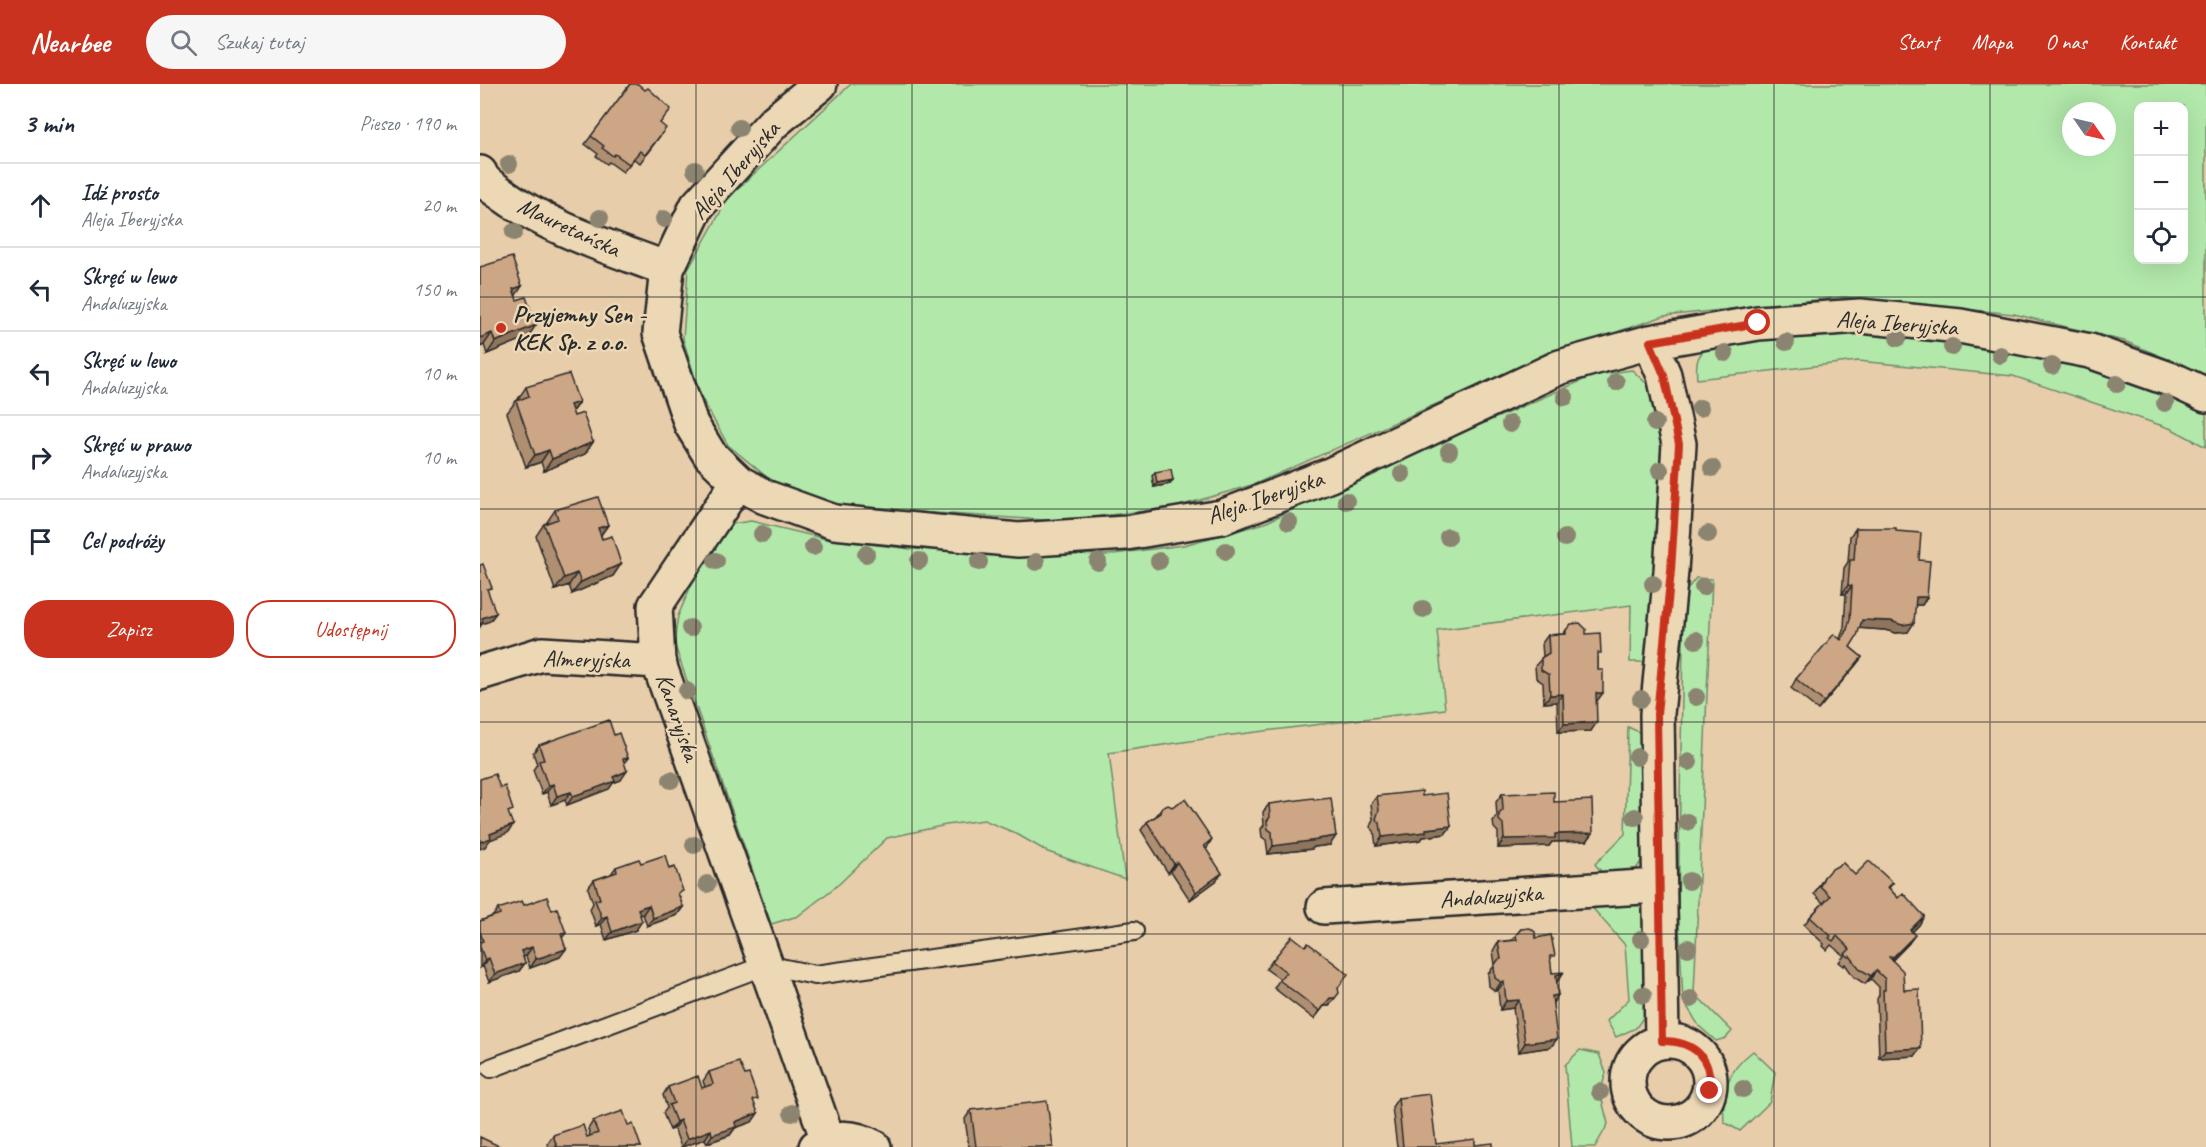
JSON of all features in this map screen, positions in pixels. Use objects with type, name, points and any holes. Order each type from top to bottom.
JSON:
[{"type":"street","name":"Aleja Iberyjska","points":[[820,84],[774,122],[698,206],[667,269],[660,333],[691,424],[710,455],[738,482],[765,497],[834,522],[1018,540],[1126,533],[1222,517],[1330,475],[1560,367],[1650,342],[1758,323],[1860,316],[1960,326],[2090,351],[2178,382],[2206,395]]},
{"type":"street","name":"Mauretańska","points":[[481,178],[510,200],[560,228],[667,269]]},
{"type":"street","points":[[1650,342],[1664,375],[1679,444],[1671,571],[1657,714],[1662,1041]]},
{"type":"street","name":"Kanaryjska","points":[[738,482],[655,606],[658,661],[766,965],[822,1144],[844,1137],[860,1139],[874,1147]]},
{"type":"street","name":"Almeryjska","points":[[480,673],[542,654],[658,661]]},
{"type":"street","name":"Andaluzyjska","points":[[1324,907],[1658,886]]},
{"type":"lane","points":[[491,1068],[766,965],[815,975],[1134,931]]},
{"type":"green space","points":[[851,84],[2206,84],[2206,375],[2124,341],[2014,314],[1844,297],[1664,316],[1545,356],[1255,484],[1176,507],[1060,521],[853,508],[779,487],[728,445],[701,397],[683,339],[688,270],[729,197]]},
{"type":"green space","points":[[1910,330],[2066,358],[2206,409],[2206,447],[2172,429],[2013,376],[1858,361],[1697,379],[1697,361],[1701,353],[1715,342]]},
{"type":"green space","points":[[1632,370],[1647,384],[1661,425],[1664,531],[1652,662],[1630,662],[1631,605],[1437,630],[1445,709],[1224,736],[1109,753],[1125,879],[1048,852],[1015,833],[984,820],[946,825],[887,838],[839,884],[798,916],[771,924],[674,643],[678,616],[697,572],[732,524],[751,521],[826,539],[911,549],[1106,555],[1184,545],[1265,523],[1357,478],[1595,375]]},
{"type":"green space","points":[[1696,578],[1712,579],[1694,993],[1732,1031],[1726,1038],[1716,1041],[1699,1026],[1683,1000],[1678,906],[1684,593]]},
{"type":"green space","points":[[1628,727],[1641,733],[1647,753],[1642,860],[1635,871],[1603,874],[1595,864],[1625,834]]},
{"type":"green space","points":[[1635,901],[1647,915],[1651,1006],[1636,1028],[1616,1037],[1607,1021],[1629,999],[1625,945],[1590,905]]},
{"type":"green space","points":[[1580,1050],[1599,1054],[1606,1073],[1600,1092],[1608,1124],[1595,1147],[1572,1147],[1565,1065]]},
{"type":"green space","points":[[1753,1051],[1775,1072],[1770,1102],[1740,1131],[1724,1122],[1725,1091],[1737,1066]]},
{"type":"building","points":[[630,84],[638,84],[645,90],[648,88],[671,109],[660,123],[666,128],[645,155],[640,151],[629,164],[602,148],[604,146],[591,136]]},
{"type":"building","points":[[512,257],[522,286],[513,289],[517,300],[526,297],[536,325],[495,342],[492,333],[480,338],[480,267]]},
{"type":"building","points":[[569,374],[579,402],[570,405],[574,416],[583,413],[593,442],[552,459],[549,450],[535,455],[516,401],[529,396],[526,387]]},
{"type":"building","points":[[1171,469],[1173,480],[1157,483],[1155,472]]},
{"type":"building","points":[[598,497],[608,525],[598,528],[602,539],[612,536],[621,564],[581,582],[577,573],[564,578],[544,524],[558,519],[555,510]]},
{"type":"building","points":[[1856,528],[1896,528],[1896,531],[1921,533],[1919,560],[1930,561],[1927,597],[1916,597],[1914,623],[1902,625],[1891,621],[1862,620],[1857,636],[1850,647],[1862,657],[1824,702],[1796,679],[1834,634],[1841,640],[1846,633],[1850,619],[1852,586],[1848,585],[1850,560],[1854,560]]},
{"type":"building","points":[[483,564],[492,588],[487,589],[496,613],[482,618],[483,622],[480,624],[480,565]]},
{"type":"building","points":[[1580,623],[1586,629],[1586,634],[1600,633],[1601,653],[1598,653],[1598,670],[1603,670],[1603,693],[1596,693],[1597,722],[1564,724],[1563,694],[1550,695],[1549,675],[1541,670],[1541,658],[1549,653],[1548,635],[1566,634],[1571,624]]},
{"type":"building","points":[[609,720],[614,735],[619,733],[628,758],[623,759],[627,771],[613,777],[615,781],[594,789],[573,796],[571,792],[557,796],[553,784],[548,786],[539,761],[544,760],[539,745]]},
{"type":"building","points":[[495,774],[500,788],[505,786],[513,810],[508,812],[513,825],[490,834],[491,838],[480,842],[480,779]]},
{"type":"building","points":[[1422,791],[1422,796],[1447,793],[1451,826],[1426,829],[1426,832],[1382,837],[1380,823],[1376,819],[1379,810],[1377,796]]},
{"type":"building","points":[[1554,792],[1554,802],[1592,800],[1593,833],[1555,834],[1555,838],[1504,839],[1503,824],[1499,820],[1499,814],[1503,810],[1502,794]]},
{"type":"building","points":[[1313,798],[1314,800],[1331,798],[1336,836],[1273,846],[1272,832],[1268,829],[1267,821],[1270,817],[1269,804]]},
{"type":"building","points":[[1185,799],[1212,839],[1204,846],[1222,873],[1196,892],[1177,862],[1174,864],[1147,822],[1161,813],[1162,808],[1168,805],[1172,807]]},
{"type":"building","points":[[665,855],[669,869],[675,867],[683,891],[678,893],[683,907],[653,918],[649,905],[643,907],[638,909],[642,921],[612,932],[607,916],[602,918],[595,900],[600,899],[594,880],[617,872],[616,867],[639,859],[641,863]]},
{"type":"building","points":[[1869,861],[1893,883],[1888,887],[1898,898],[1903,893],[1924,916],[1910,930],[1915,935],[1893,957],[1889,957],[1903,971],[1904,990],[1919,989],[1921,1048],[1885,1050],[1883,990],[1885,990],[1885,979],[1876,970],[1871,976],[1860,969],[1850,956],[1845,954],[1850,949],[1837,936],[1833,941],[1829,938],[1831,936],[1810,917],[1830,896],[1820,886],[1830,870],[1843,863],[1855,875]]},
{"type":"building","points":[[547,897],[552,910],[557,908],[566,933],[561,934],[566,949],[536,959],[532,947],[521,951],[525,963],[495,974],[489,958],[485,960],[480,947],[480,942],[483,941],[480,921],[500,914],[498,909],[522,901],[524,905]]},
{"type":"building","points":[[1530,928],[1535,932],[1536,938],[1551,935],[1555,956],[1550,956],[1552,973],[1563,973],[1556,975],[1558,995],[1552,996],[1557,1039],[1525,1043],[1519,1000],[1506,1001],[1504,982],[1495,978],[1494,966],[1501,959],[1498,942],[1517,940],[1516,935],[1521,929]]},
{"type":"building","points":[[1292,936],[1305,946],[1308,943],[1348,974],[1338,988],[1339,993],[1335,998],[1330,998],[1320,1011],[1279,980],[1286,972],[1272,961]]},
{"type":"building","points":[[739,1062],[745,1075],[749,1074],[758,1099],[753,1100],[758,1113],[735,1122],[736,1127],[712,1135],[711,1130],[687,1139],[680,1120],[676,1122],[669,1105],[674,1103],[668,1087],[698,1076],[702,1088],[713,1084],[709,1072]]},
{"type":"building","points":[[1430,1094],[1436,1144],[1475,1139],[1475,1145],[1493,1143],[1493,1147],[1403,1147],[1398,1098]]},
{"type":"building","points":[[1047,1101],[1053,1147],[976,1147],[971,1110]]},
{"type":"building","points":[[623,1111],[628,1125],[633,1124],[641,1147],[557,1147],[553,1135],[583,1125],[587,1137],[598,1133],[593,1121]]},
{"type":"building","points":[[480,1137],[501,1147],[480,1147]]},
{"type":"place","name":"Przyjemny Sen - KEK Sp. z o.o.","points":[[501,328]]},
{"type":"route","points":[[1710,1091],[1711,1078],[1707,1064],[1699,1053],[1688,1045],[1675,1041],[1662,1041],[1657,714],[1671,571],[1679,444],[1664,375],[1650,342],[1758,323]]}]
